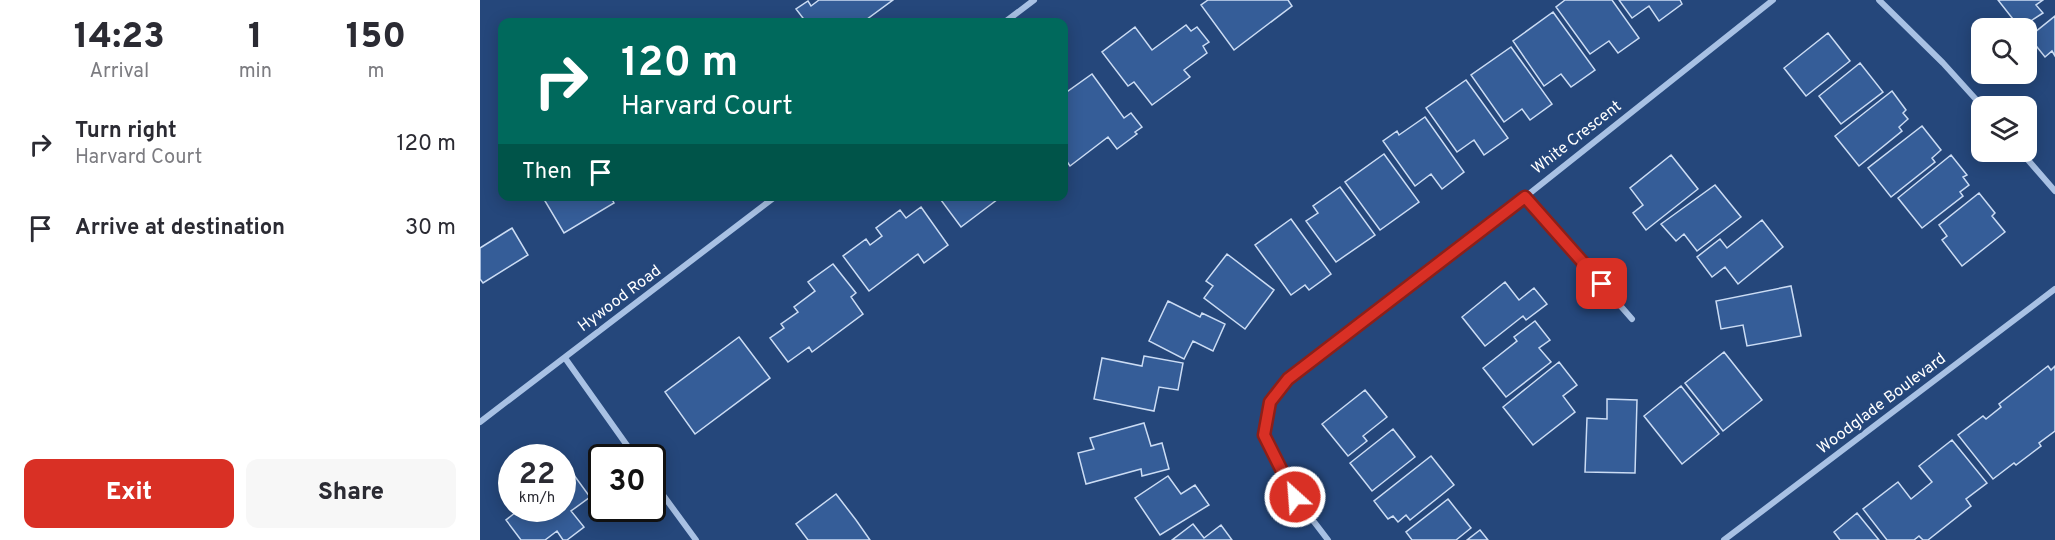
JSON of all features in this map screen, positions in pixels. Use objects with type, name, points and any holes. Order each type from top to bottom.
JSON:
[{"type":"street","points":[[1010,18],[1034,0]]},
{"type":"street","name":"White Crescent","points":[[1328,540],[1295,497],[1264,435],[1270,402],[1288,379],[1525,197],[1773,0]]},
{"type":"street","points":[[1880,0],[1973,96]]},
{"type":"street","points":[[2030,162],[2055,190]]},
{"type":"street","points":[[1525,197],[1632,319]]},
{"type":"street","name":"Hywood Road","points":[[480,422],[769,201]]},
{"type":"street","name":"Woodglade Boulevard","points":[[1724,540],[2055,289]]},
{"type":"street","points":[[565,358],[626,444]]},
{"type":"street","points":[[666,499],[696,540]]},
{"type":"building","points":[[819,0],[893,0],[868,18],[803,18],[796,9],[808,1],[811,6]]},
{"type":"building","points":[[1208,0],[1288,0],[1292,6],[1234,50],[1201,5]]},
{"type":"building","points":[[1565,0],[1612,0],[1639,38],[1618,53],[1609,41],[1590,54],[1556,7]]},
{"type":"building","points":[[1619,0],[1680,0],[1682,4],[1659,21],[1649,6],[1632,18]]},
{"type":"building","points":[[1998,0],[2043,0],[2036,5],[2043,13],[2035,18],[2012,18]]},
{"type":"building","points":[[1553,12],[1595,70],[1571,87],[1561,74],[1544,86],[1513,41]]},
{"type":"building","points":[[2055,16],[2055,56],[2052,51],[2045,57],[2037,47],[2037,31]]},
{"type":"building","points":[[1186,25],[1191,31],[1197,27],[1209,42],[1203,46],[1207,53],[1184,70],[1190,77],[1152,105],[1134,82],[1128,86],[1102,52],[1135,27],[1152,50]]},
{"type":"building","points":[[1828,33],[1850,61],[1806,96],[1784,68]]},
{"type":"building","points":[[1511,47],[1552,104],[1530,120],[1522,109],[1504,122],[1471,75]]},
{"type":"building","points":[[1860,63],[1883,92],[1841,124],[1819,96]]},
{"type":"building","points":[[1092,74],[1124,118],[1131,113],[1142,127],[1135,132],[1137,134],[1117,149],[1108,137],[1070,166],[1068,163],[1068,91]]},
{"type":"building","points":[[1466,80],[1508,138],[1484,155],[1474,140],[1457,152],[1426,108]]},
{"type":"building","points":[[1892,91],[1906,110],[1903,113],[1908,119],[1899,127],[1902,131],[1859,166],[1835,136]]},
{"type":"building","points":[[1425,117],[1464,172],[1442,189],[1431,174],[1415,186],[1383,141],[1397,131],[1399,135]]},
{"type":"building","points":[[1922,126],[1941,150],[1932,158],[1935,162],[1891,197],[1868,168]]},
{"type":"building","points":[[1384,154],[1419,202],[1380,230],[1345,182]]},
{"type":"building","points":[[1671,155],[1698,189],[1646,230],[1633,213],[1643,205],[1630,188]]},
{"type":"building","points":[[1951,155],[1967,175],[1963,177],[1969,185],[1960,192],[1963,196],[1922,228],[1898,198]]},
{"type":"building","points":[[1715,185],[1741,217],[1697,251],[1684,234],[1676,241],[1661,224]]},
{"type":"building","points":[[1340,187],[1375,235],[1336,262],[1306,221],[1318,213],[1313,206]]},
{"type":"building","points":[[1979,193],[1995,213],[1992,216],[2005,232],[1962,266],[1942,240],[1947,236],[1939,225]]},
{"type":"building","points":[[545,201],[613,201],[614,203],[564,233]]},
{"type":"building","points":[[942,201],[995,201],[961,227]]},
{"type":"building","points":[[921,207],[948,245],[924,263],[918,254],[869,291],[843,256],[866,239],[870,245],[882,236],[876,228],[900,210],[906,218]]},
{"type":"building","points":[[1291,219],[1331,274],[1309,290],[1305,285],[1291,295],[1255,245]]},
{"type":"building","points":[[1762,220],[1783,247],[1738,284],[1725,267],[1712,277],[1697,257],[1720,239],[1727,248]]},
{"type":"building","points":[[512,228],[528,255],[483,283],[480,279],[480,248]]},
{"type":"building","points":[[1227,254],[1274,290],[1245,329],[1204,298],[1213,286],[1206,281]]},
{"type":"building","points":[[833,264],[856,293],[851,297],[863,314],[812,352],[809,347],[788,362],[770,338],[784,328],[781,324],[798,312],[794,307],[815,291],[808,282]]},
{"type":"building","points":[[1505,282],[1519,300],[1534,288],[1547,304],[1526,320],[1523,316],[1485,346],[1462,317]]},
{"type":"building","points":[[1791,286],[1801,336],[1747,346],[1743,325],[1721,329],[1716,301]]},
{"type":"building","points":[[1168,301],[1200,317],[1202,313],[1225,324],[1213,351],[1193,341],[1184,359],[1149,341]]},
{"type":"building","points":[[1535,321],[1550,340],[1539,348],[1551,362],[1506,397],[1483,368],[1517,341],[1514,337]]},
{"type":"building","points":[[739,337],[770,378],[695,434],[665,392]]},
{"type":"building","points":[[1724,352],[1762,400],[1723,431],[1685,383]]},
{"type":"building","points":[[1144,356],[1183,363],[1178,390],[1159,387],[1154,411],[1094,399],[1102,358],[1142,366]]},
{"type":"building","points":[[1559,362],[1577,385],[1563,396],[1575,412],[1533,445],[1503,407]]},
{"type":"building","points":[[2048,366],[2051,370],[2055,366],[2055,431],[2039,443],[2041,446],[1993,479],[1958,435],[1983,416],[1986,419],[2001,407],[1999,404]]},
{"type":"building","points":[[1681,386],[1719,434],[1682,464],[1644,416]]},
{"type":"building","points":[[1365,390],[1387,417],[1363,436],[1367,441],[1348,456],[1322,424]]},
{"type":"building","points":[[1607,399],[1637,400],[1635,473],[1585,472],[1587,418],[1607,419]]},
{"type":"building","points":[[1144,423],[1151,446],[1162,443],[1169,469],[1142,476],[1141,469],[1086,484],[1078,453],[1094,449],[1090,438]]},
{"type":"building","points":[[1393,429],[1415,457],[1372,491],[1350,463]]},
{"type":"building","points":[[1952,440],[1987,483],[1966,499],[1971,506],[1928,540],[1923,540],[1919,536],[1914,540],[1887,540],[1863,509],[1898,482],[1911,499],[1932,482],[1919,466]]},
{"type":"building","points":[[1431,456],[1454,485],[1410,520],[1406,515],[1398,522],[1393,516],[1388,519],[1374,501]]},
{"type":"building","points":[[1168,476],[1181,494],[1195,485],[1209,505],[1160,535],[1135,498]]},
{"type":"building","points":[[576,478],[588,494],[588,498],[576,507]]},
{"type":"building","points":[[836,494],[870,540],[808,540],[796,524]]},
{"type":"building","points":[[1448,499],[1471,528],[1456,540],[1412,540],[1406,532]]},
{"type":"building","points":[[1857,513],[1879,540],[1840,540],[1834,532]]},
{"type":"building","points":[[576,517],[584,527],[567,540],[563,540],[557,531],[545,540],[521,540],[508,522],[576,522]]},
{"type":"building","points":[[1193,524],[1204,538],[1221,525],[1232,540],[1172,540]]},
{"type":"building","points":[[1480,530],[1488,540],[1467,540]]},
{"type":"route","points":[[1295,497],[1264,435],[1270,402],[1288,379],[1525,197],[1602,284]]}]
